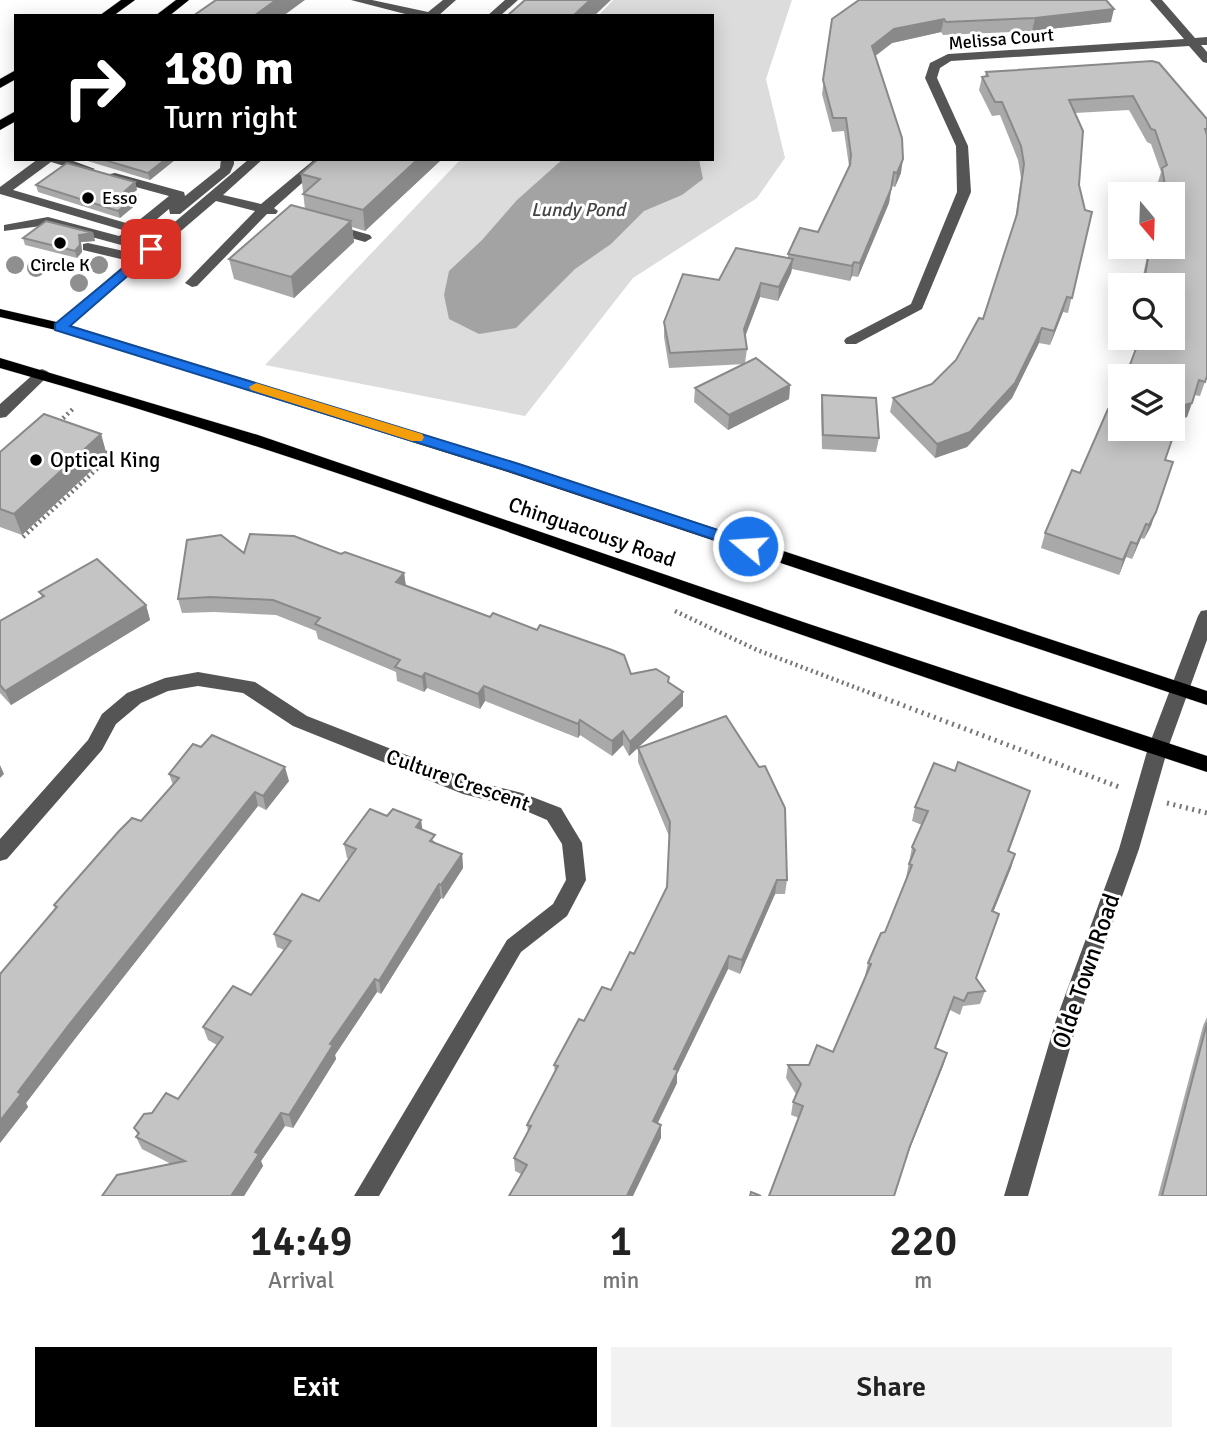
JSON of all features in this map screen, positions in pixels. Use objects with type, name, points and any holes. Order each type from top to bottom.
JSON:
[{"type":"main road","points":[[108,14],[129,0]]},
{"type":"main road","points":[[163,14],[184,0]]},
{"type":"main road","name":"Chinguacousy Road","points":[[0,313],[60,327],[514,468],[1207,698]]},
{"type":"main road","name":"Chinguacousy Road","points":[[0,363],[351,472],[788,624],[1207,764]]},
{"type":"street","points":[[357,0],[421,14]]},
{"type":"street","points":[[432,14],[450,0]]},
{"type":"street","points":[[495,14],[512,0]]},
{"type":"street","points":[[1156,0],[1207,60]]},
{"type":"street","name":"Melissa Court","points":[[851,341],[917,306],[964,192],[962,146],[931,78],[934,66],[948,58],[1207,41]]},
{"type":"street","points":[[0,181],[27,161]]},
{"type":"street","points":[[44,161],[4,191],[151,249]]},
{"type":"street","points":[[60,161],[179,195],[131,239]]},
{"type":"street","points":[[5,227],[48,221],[131,239],[225,170],[227,161]]},
{"type":"street","points":[[60,327],[255,161]]},
{"type":"street","points":[[192,283],[264,209],[321,161]]},
{"type":"street","points":[[213,196],[279,213]]},
{"type":"street","points":[[33,201],[48,221]]},
{"type":"street","points":[[316,224],[365,238]]},
{"type":"street","points":[[5,227],[37,235]]},
{"type":"street","points":[[88,247],[139,259]]},
{"type":"street","points":[[0,413],[42,374]]},
{"type":"street","name":"Olde Town Road","points":[[1016,1196],[1067,1020],[1129,849],[1158,748],[1207,616]]},
{"type":"street","name":"Culture Crescent","points":[[0,853],[95,745],[109,719],[134,698],[165,685],[198,679],[248,687],[300,722],[470,788],[522,801],[554,814],[572,843],[576,880],[560,910],[514,946],[366,1196]]},
{"type":"path","points":[[27,388],[79,404],[56,425]]},
{"type":"path","points":[[23,537],[112,455],[99,450]]},
{"type":"path","points":[[662,606],[757,650],[1144,797],[1207,813]]},
{"type":"shaded area","points":[[613,0],[792,0],[766,79],[785,158],[757,198],[633,278],[525,416],[265,365],[459,161],[714,161],[714,14],[600,14]]},
{"type":"water","name":"Lundy Pond","points":[[561,161],[699,161],[703,179],[682,195],[644,211],[611,244],[575,269],[516,328],[479,334],[449,319],[444,295],[449,271],[482,240],[517,200]]},
{"type":"building","points":[[216,0],[276,0],[257,14],[196,14]]},
{"type":"building","points":[[525,0],[590,0],[575,14],[509,14]]},
{"type":"building","points":[[859,0],[1106,0],[1114,9],[1035,18],[946,22],[944,19],[894,29],[872,46],[902,138],[903,159],[897,173],[894,172],[891,189],[860,263],[854,262],[852,266],[788,254],[800,228],[818,232],[850,165],[846,118],[833,118],[823,80],[832,19]]},
{"type":"building","points":[[1152,61],[1159,63],[1207,119],[1207,376],[1205,382],[1199,380],[1192,403],[1185,405],[1185,364],[1130,364],[1136,350],[1185,350],[1185,273],[1145,273],[1148,259],[1185,259],[1185,182],[1164,182],[1162,168],[1167,165],[1155,130],[1151,129],[1133,96],[1069,100],[1083,131],[1079,185],[1085,210],[1092,212],[1072,298],[1067,297],[1054,331],[1042,328],[1015,383],[970,432],[937,444],[893,398],[932,384],[956,360],[979,318],[983,319],[1017,214],[1024,164],[1021,146],[1002,102],[995,102],[982,77],[988,76],[986,72]]},
{"type":"building","points":[[108,161],[163,161],[148,173]]},
{"type":"building","points":[[316,161],[416,161],[363,210],[303,194],[320,179],[301,174]]},
{"type":"building","points":[[67,163],[135,182],[125,191],[137,195],[118,211],[36,185]]},
{"type":"building","points":[[291,205],[351,221],[291,277],[229,259]]},
{"type":"building","points":[[46,221],[93,233],[79,235],[80,245],[75,251],[23,238]]},
{"type":"building","points":[[736,248],[793,259],[779,287],[761,283],[744,329],[747,349],[670,353],[664,322],[683,274],[719,280]]},
{"type":"building","points":[[756,358],[790,385],[729,415],[695,388]]},
{"type":"building","points":[[822,395],[876,398],[879,438],[823,435]]},
{"type":"building","points":[[1108,409],[1108,441],[1172,441],[1165,460],[1173,462],[1156,512],[1149,525],[1146,524],[1137,544],[1131,542],[1123,560],[1045,533],[1072,470],[1080,473]]},
{"type":"building","points":[[44,414],[101,434],[14,514],[0,509],[0,452]]},
{"type":"building","points":[[250,534],[294,536],[404,573],[396,582],[490,617],[493,613],[537,630],[540,625],[612,650],[624,655],[631,674],[656,669],[669,677],[668,682],[683,692],[630,742],[623,731],[612,741],[580,720],[578,724],[484,686],[478,694],[425,673],[422,677],[395,667],[400,660],[315,624],[320,618],[273,600],[210,597],[178,599],[187,540],[221,535],[244,553]]},
{"type":"building","points":[[97,559],[146,605],[5,691],[0,685],[0,621],[44,596],[39,592]]},
{"type":"building","points":[[726,716],[759,767],[765,766],[785,808],[787,880],[777,880],[742,960],[729,956],[674,1069],[678,1070],[653,1121],[661,1125],[627,1196],[509,1196],[527,1165],[514,1158],[531,1126],[527,1125],[558,1066],[554,1065],[579,1019],[584,1021],[602,987],[611,990],[630,952],[634,954],[667,887],[670,822],[638,748]]},
{"type":"building","points":[[212,735],[285,767],[263,796],[255,792],[68,1026],[18,1092],[21,1094],[0,1121],[0,974],[57,907],[54,905],[119,831],[132,818],[141,821],[179,778],[169,774],[193,744],[201,747]]},
{"type":"building","points":[[958,762],[1030,791],[1008,851],[1015,854],[992,911],[999,914],[976,978],[985,991],[968,993],[964,1001],[954,997],[935,1048],[947,1053],[910,1146],[894,1196],[769,1196],[803,1106],[793,1102],[801,1084],[788,1065],[809,1065],[817,1045],[833,1052],[871,964],[868,963],[881,933],[885,932],[912,865],[909,864],[915,850],[912,847],[928,811],[915,807],[934,763],[955,771]]},
{"type":"building","points":[[370,809],[387,816],[393,809],[421,820],[416,827],[435,835],[430,841],[462,854],[441,885],[439,884],[379,981],[375,979],[330,1044],[333,1045],[289,1115],[281,1113],[255,1152],[259,1154],[231,1196],[102,1196],[117,1175],[185,1161],[136,1137],[139,1133],[134,1128],[144,1114],[152,1113],[166,1093],[178,1099],[223,1037],[203,1027],[233,986],[251,995],[291,941],[274,934],[302,894],[319,901],[356,849],[344,844]]},
{"type":"building","points":[[1207,1023],[1207,1196],[1162,1196]]},
{"type":"slow traffic","points":[[256,387],[417,437]]},
{"type":"place","name":"Esso","points":[[88,198]]},
{"type":"place","name":"Circle K","points":[[60,243]]},
{"type":"place","name":"Optical King","points":[[36,460]]},
{"type":"route","points":[[151,249],[60,327],[514,468],[748,546]]}]
